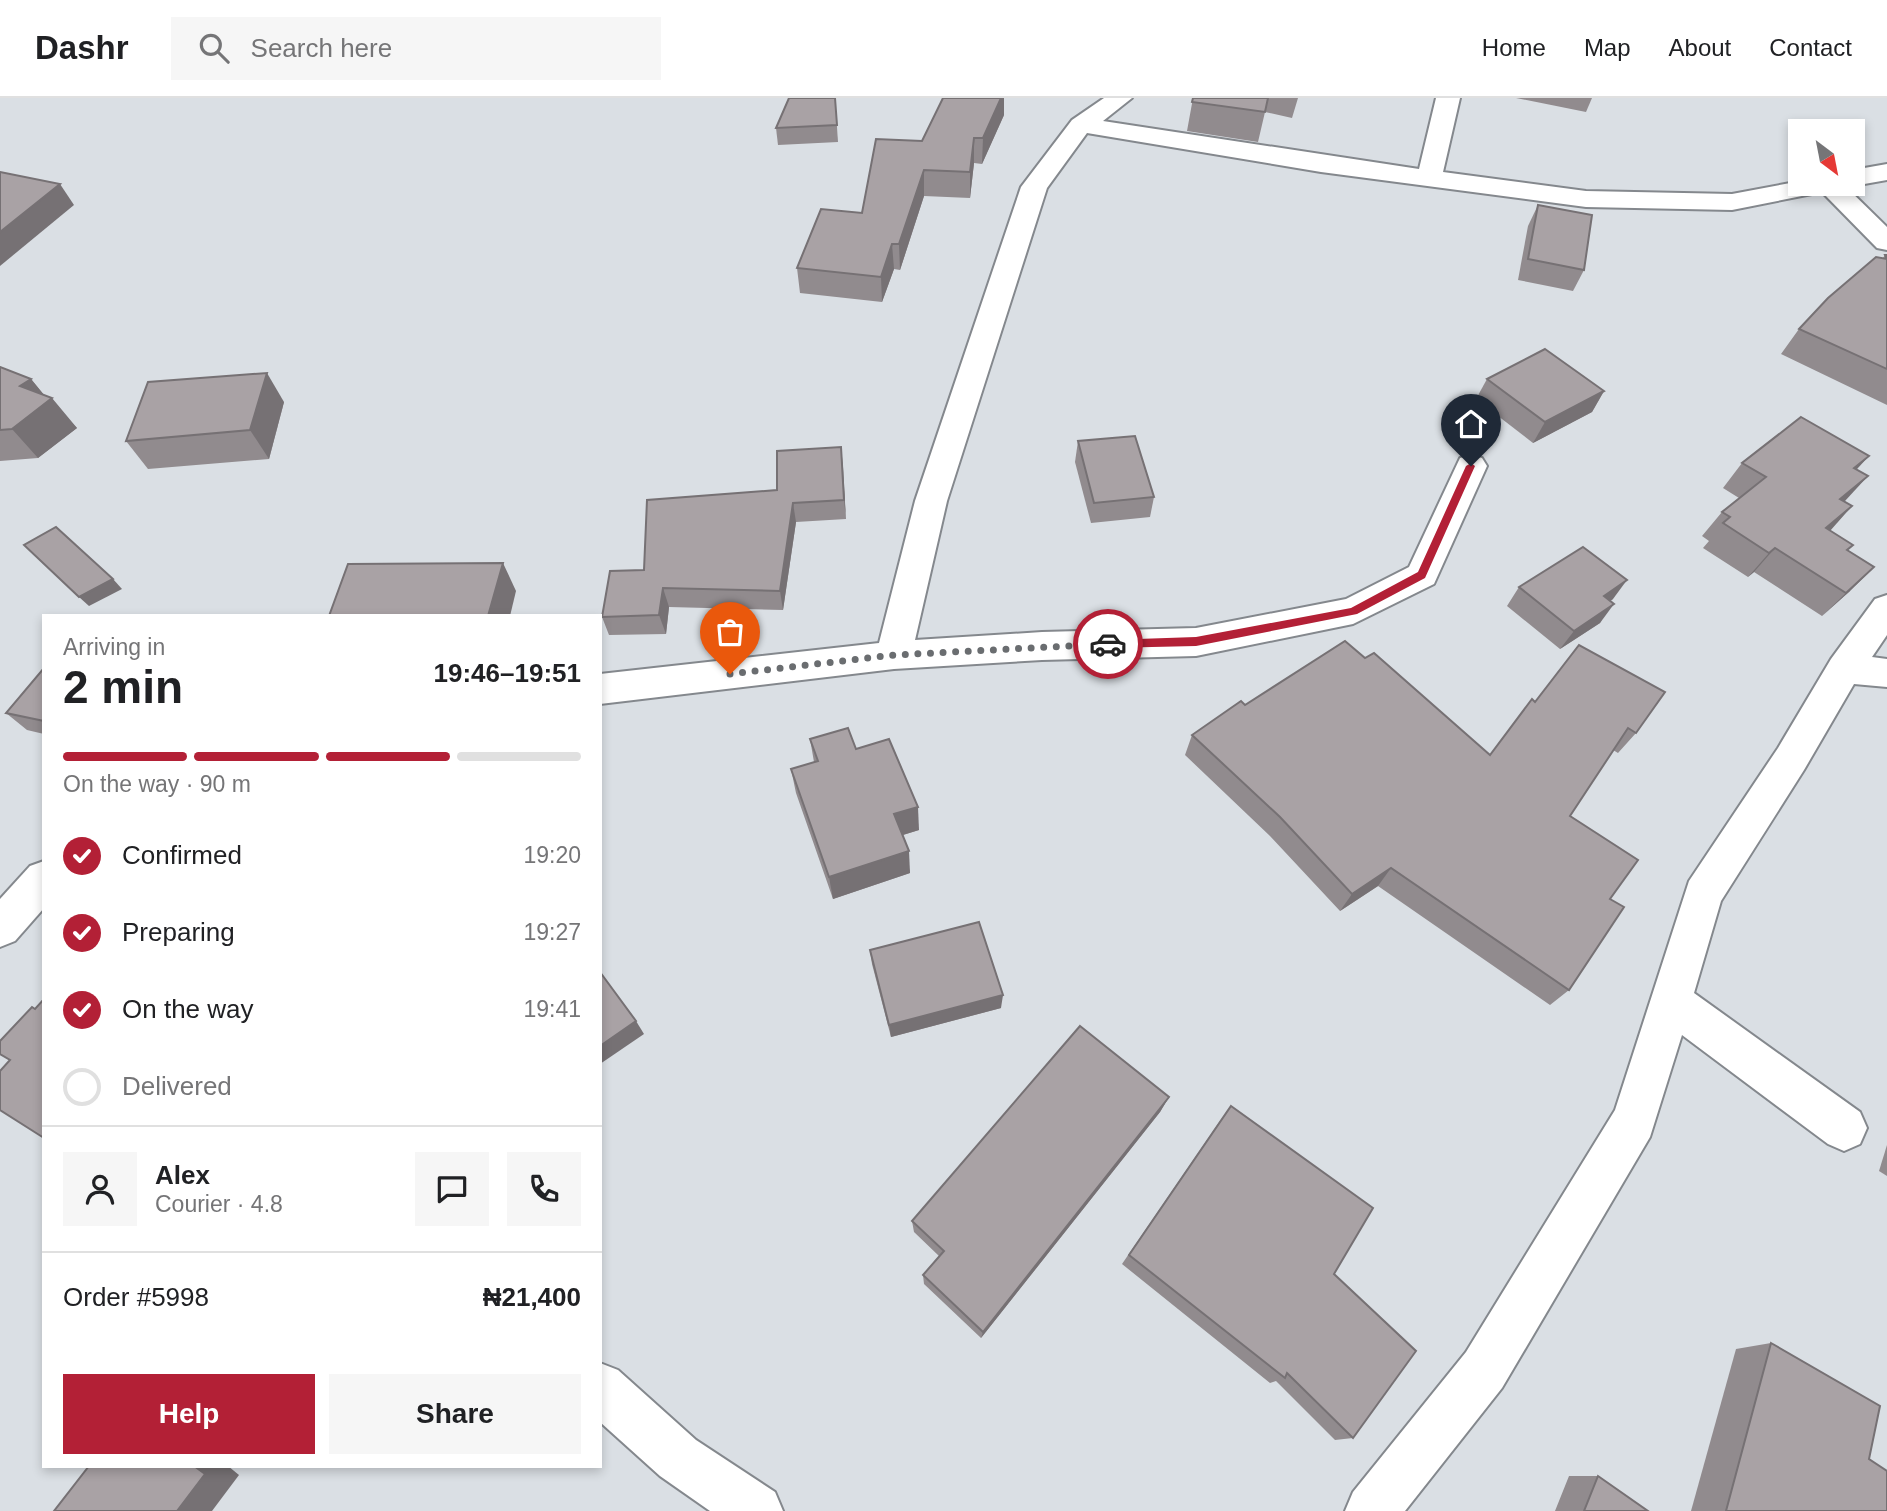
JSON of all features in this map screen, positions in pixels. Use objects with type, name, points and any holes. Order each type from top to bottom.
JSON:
[{"type":"street","points":[[894,655],[932,501],[1034,187],[1081,125],[1120,98]]},
{"type":"street","points":[[1429,179],[1448,98]]},
{"type":"street","points":[[1081,125],[1429,179],[1586,200],[1732,202],[1788,191]]},
{"type":"street","points":[[1866,176],[1887,172]]},
{"type":"street","points":[[1841,196],[1887,242]]},
{"type":"street","points":[[602,689],[894,655],[1042,646],[1196,642],[1353,611],[1422,575],[1471,466]]},
{"type":"street","points":[[1372,1511],[1484,1370],[1634,1121],[1703,894],[1791,759],[1844,669],[1887,608]]},
{"type":"street","points":[[1844,669],[1887,673]]},
{"type":"street","points":[[0,928],[42,881]]},
{"type":"street","points":[[1671,1001],[1844,1128]]},
{"type":"street","points":[[602,1390],[678,1458],[756,1511]]},
{"type":"building","points":[[789,98],[835,98],[837,125],[776,128]]},
{"type":"building","points":[[943,98],[1001,98],[983,138],[974,138],[970,172],[924,170],[899,244],[892,244],[881,277],[797,268],[821,209],[862,213],[876,139],[922,141]]},
{"type":"building","points":[[1193,98],[1268,98],[1265,112],[1192,102]]},
{"type":"building","points":[[0,172],[60,184],[0,232]]},
{"type":"building","points":[[1538,205],[1592,215],[1584,270],[1528,259]]},
{"type":"building","points":[[1876,257],[1887,259],[1887,369],[1799,329],[1828,298]]},
{"type":"building","points":[[1545,349],[1604,391],[1545,422],[1487,379]]},
{"type":"building","points":[[0,367],[31,379],[20,386],[52,398],[12,429],[0,430]]},
{"type":"building","points":[[267,373],[250,430],[126,441],[148,382]]},
{"type":"building","points":[[1801,417],[1869,456],[1854,468],[1868,476],[1840,499],[1852,506],[1826,528],[1853,545],[1847,550],[1874,567],[1846,593],[1775,548],[1769,553],[1723,523],[1730,517],[1722,512],[1766,477],[1742,463]]},
{"type":"building","points":[[1135,436],[1154,497],[1094,503],[1078,441]]},
{"type":"building","points":[[841,447],[844,500],[793,503],[780,591],[663,588],[659,615],[602,617],[610,571],[644,570],[647,500],[777,490],[777,451]]},
{"type":"building","points":[[56,527],[113,579],[79,597],[24,545]]},
{"type":"building","points":[[1583,547],[1627,580],[1604,596],[1614,604],[1574,631],[1519,587]]},
{"type":"building","points":[[503,563],[489,614],[330,614],[348,564]]},
{"type":"building","points":[[1345,641],[1365,658],[1374,653],[1490,755],[1532,699],[1535,702],[1579,645],[1665,692],[1636,733],[1628,728],[1570,816],[1638,860],[1610,899],[1624,907],[1569,990],[1391,868],[1352,894],[1280,817],[1192,735],[1241,701],[1245,705]]},
{"type":"building","points":[[42,670],[42,721],[6,713]]},
{"type":"building","points":[[848,728],[856,749],[889,739],[918,807],[894,814],[909,851],[829,877],[791,769],[818,761],[810,739]]},
{"type":"building","points":[[979,922],[1003,995],[889,1025],[870,950]]},
{"type":"building","points":[[602,975],[636,1021],[602,1045]]},
{"type":"building","points":[[42,1001],[42,1137],[0,1110],[0,1071],[10,1060],[0,1054],[0,1041],[32,1007],[35,1009]]},
{"type":"building","points":[[1080,1026],[1169,1097],[983,1332],[923,1275],[944,1251],[912,1221]]},
{"type":"building","points":[[1231,1106],[1373,1208],[1334,1274],[1416,1351],[1353,1438],[1287,1373],[1285,1378],[1129,1255]]},
{"type":"building","points":[[1771,1343],[1880,1406],[1869,1459],[1887,1471],[1887,1511],[1726,1511]]},
{"type":"building","points":[[87,1468],[197,1468],[205,1474],[177,1511],[54,1511]]},
{"type":"building","points":[[1598,1476],[1648,1511],[1584,1511]]},
{"type":"way so far","points":[[730,674],[894,655],[1108,644]]},
{"type":"route","points":[[1108,644],[1196,642],[1353,611],[1422,575],[1471,466]]}]
